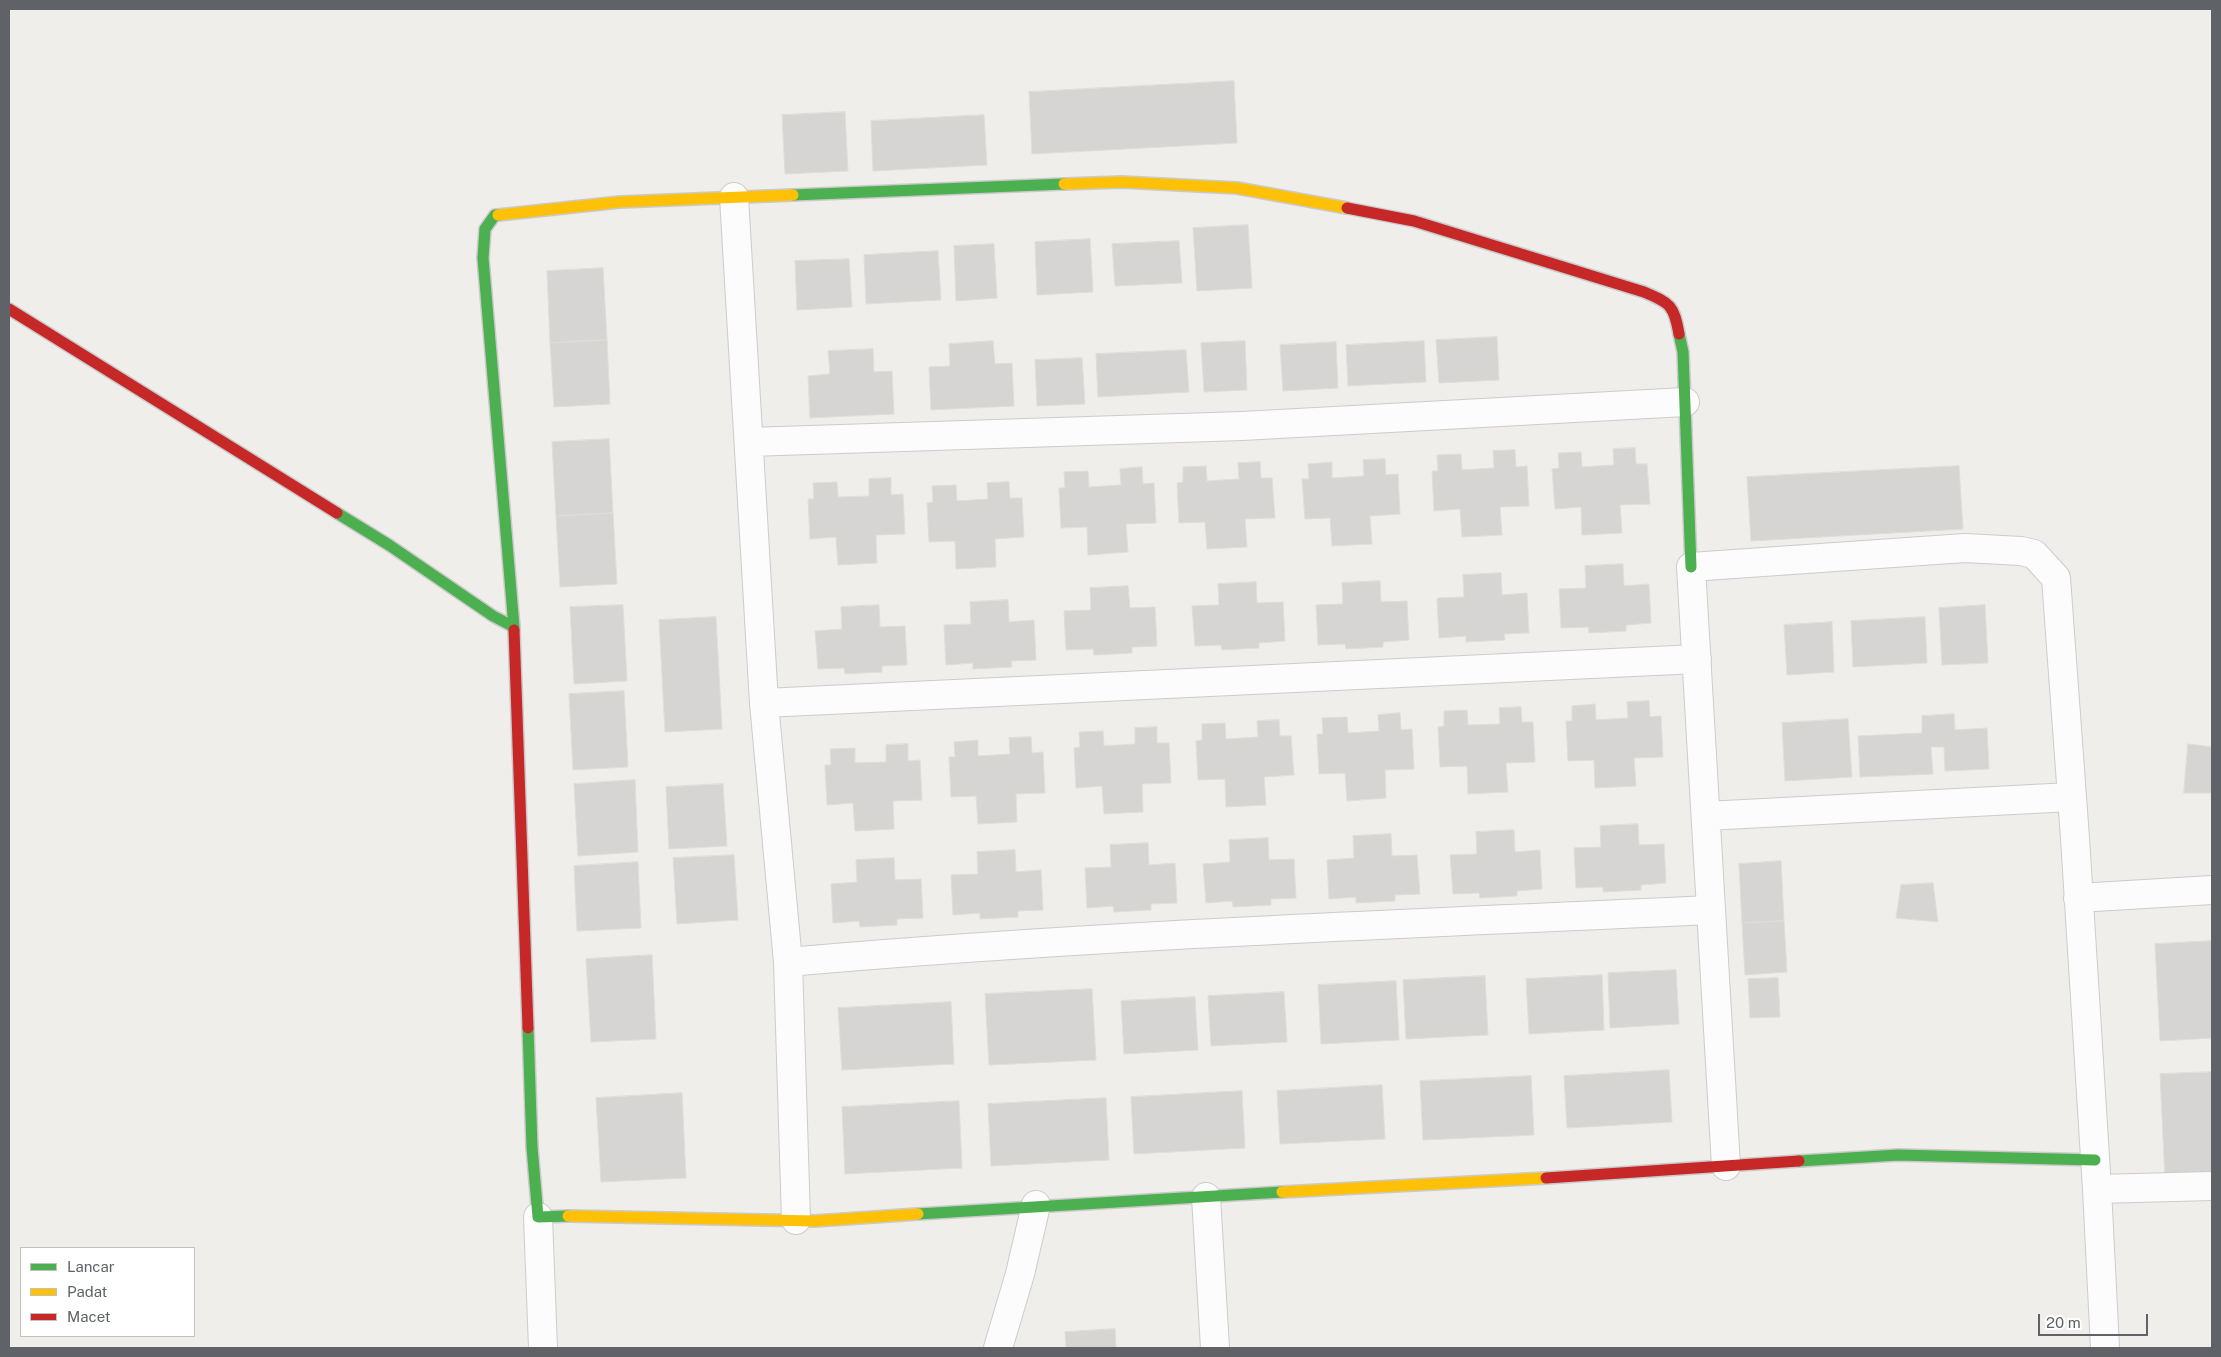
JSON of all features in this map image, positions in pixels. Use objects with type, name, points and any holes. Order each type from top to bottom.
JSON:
[{"type":"street","points":[[543,1348],[538,1217],[532,1147],[514,627],[483,258],[485,229],[495,216],[620,202],[1122,182],[1237,188],[1414,221],[1644,292],[1667,302],[1676,317],[1683,352],[1691,568],[1726,1166]]},
{"type":"street","points":[[734,198],[764,703],[788,962],[796,1220]]},
{"type":"street","points":[[9,309],[389,545],[493,616],[514,627]]},
{"type":"street","points":[[749,442],[1242,426],[1685,402]]},
{"type":"street","points":[[1691,568],[1965,548],[2021,551],[2034,554],[2056,578],[2097,1189],[2105,1348]]},
{"type":"street","points":[[764,703],[1697,659]]},
{"type":"street","points":[[1706,816],[2071,797]]},
{"type":"street","points":[[2078,898],[2212,890]]},
{"type":"street","points":[[788,962],[921,950],[1147,936],[1711,910]]},
{"type":"street","points":[[538,1217],[580,1214],[815,1220],[1036,1205],[1206,1197],[1898,1155],[2095,1160]]},
{"type":"street","points":[[2097,1189],[2139,1190],[2212,1186]]},
{"type":"street","points":[[1206,1197],[1215,1348]]},
{"type":"street","points":[[998,1348],[1020,1274],[1036,1205]]},
{"type":"building","points":[[1234,81],[1237,143],[1032,154],[1029,92]]},
{"type":"building","points":[[845,112],[848,171],[785,174],[782,115]]},
{"type":"building","points":[[984,115],[987,165],[873,171],[871,121]]},
{"type":"building","points":[[1248,225],[1252,288],[1197,291],[1193,228]]},
{"type":"building","points":[[1090,239],[1093,292],[1037,295],[1035,242]]},
{"type":"building","points":[[1179,241],[1182,283],[1115,286],[1112,244]]},
{"type":"building","points":[[994,244],[997,298],[956,301],[954,246]]},
{"type":"building","points":[[938,251],[941,300],[866,304],[864,255]]},
{"type":"building","points":[[849,259],[852,307],[797,310],[795,261]]},
{"type":"building","points":[[603,268],[607,340],[550,343],[547,271]]},
{"type":"building","points":[[1497,337],[1499,380],[1439,383],[1436,340]]},
{"type":"building","points":[[607,340],[610,404],[554,407],[550,343]]},
{"type":"building","points":[[993,341],[995,364],[1012,363],[1014,406],[931,410],[929,367],[950,366],[949,344]]},
{"type":"building","points":[[1245,341],[1247,390],[1204,392],[1201,343]]},
{"type":"building","points":[[1424,341],[1426,382],[1348,386],[1346,345]]},
{"type":"building","points":[[1336,342],[1338,388],[1283,391],[1280,345]]},
{"type":"building","points":[[873,349],[874,372],[892,371],[894,414],[810,418],[808,376],[830,374],[828,351]]},
{"type":"building","points":[[1186,350],[1189,392],[1098,397],[1096,354]]},
{"type":"building","points":[[1082,358],[1085,404],[1037,406],[1035,360]]},
{"type":"building","points":[[609,439],[613,513],[556,516],[552,442]]},
{"type":"building","points":[[1635,448],[1636,464],[1647,464],[1650,504],[1620,505],[1622,533],[1582,535],[1581,507],[1555,509],[1552,469],[1559,468],[1558,453],[1581,452],[1582,467],[1614,465],[1613,449]]},
{"type":"building","points":[[1515,450],[1516,467],[1527,466],[1529,506],[1500,507],[1502,535],[1462,537],[1460,509],[1434,511],[1432,471],[1438,471],[1437,455],[1461,454],[1462,470],[1494,468],[1493,451]]},
{"type":"building","points":[[1385,459],[1386,475],[1398,474],[1400,514],[1370,516],[1372,544],[1332,546],[1330,518],[1305,519],[1302,479],[1309,479],[1308,464],[1332,462],[1332,478],[1364,476],[1363,460]]},
{"type":"building","points":[[1260,462],[1261,478],[1272,478],[1275,518],[1245,519],[1247,547],[1207,549],[1205,522],[1179,523],[1177,483],[1183,482],[1183,467],[1206,466],[1207,481],[1239,479],[1238,463]]},
{"type":"building","points":[[1959,466],[1963,529],[1751,541],[1747,477]]},
{"type":"building","points":[[1142,467],[1143,484],[1154,483],[1156,523],[1126,524],[1128,552],[1088,555],[1087,527],[1061,528],[1059,488],[1065,488],[1064,472],[1088,471],[1089,487],[1121,485],[1120,469]]},
{"type":"building","points":[[891,478],[891,495],[903,494],[905,534],[876,535],[877,563],[838,565],[836,537],[810,539],[808,499],[814,499],[813,483],[837,482],[838,497],[869,496],[869,479]]},
{"type":"building","points":[[1009,482],[1010,498],[1022,498],[1024,537],[995,539],[996,567],[956,569],[955,541],[929,542],[927,503],[933,502],[932,486],[956,485],[957,501],[988,499],[987,483]]},
{"type":"building","points":[[613,513],[617,584],[560,587],[556,516]]},
{"type":"building","points":[[1623,564],[1624,586],[1649,584],[1651,623],[1626,625],[1626,631],[1589,633],[1588,627],[1561,628],[1559,589],[1586,588],[1585,566]]},
{"type":"building","points":[[1501,573],[1502,595],[1527,593],[1529,633],[1504,634],[1505,640],[1466,642],[1466,636],[1439,638],[1437,598],[1464,597],[1463,575]]},
{"type":"building","points":[[1380,581],[1381,602],[1407,601],[1409,640],[1383,642],[1383,647],[1346,649],[1345,644],[1318,645],[1316,605],[1343,604],[1342,583]]},
{"type":"building","points":[[1256,582],[1257,603],[1283,602],[1285,641],[1259,643],[1259,648],[1222,650],[1221,645],[1195,646],[1192,606],[1219,605],[1218,584]]},
{"type":"building","points":[[1128,586],[1130,608],[1155,607],[1157,646],[1132,647],[1132,653],[1094,655],[1093,649],[1066,650],[1064,611],[1091,610],[1090,588]]},
{"type":"building","points":[[1008,600],[1009,622],[1034,620],[1036,660],[1011,661],[1012,667],[973,669],[973,663],[946,665],[944,625],[971,624],[970,602]]},
{"type":"building","points":[[623,605],[627,681],[574,684],[570,607]]},
{"type":"building","points":[[879,605],[880,627],[905,626],[907,665],[882,666],[882,672],[845,674],[844,668],[818,669],[815,631],[842,629],[841,607]]},
{"type":"building","points":[[1985,605],[1988,663],[1942,665],[1939,608]]},
{"type":"building","points":[[716,617],[722,729],[665,732],[659,620]]},
{"type":"building","points":[[1925,617],[1927,663],[1853,667],[1851,621]]},
{"type":"building","points":[[1832,622],[1834,672],[1787,675],[1784,625]]},
{"type":"building","points":[[624,691],[628,767],[573,770],[569,694]]},
{"type":"building","points":[[1649,701],[1650,717],[1661,716],[1663,757],[1634,758],[1636,786],[1595,788],[1594,760],[1568,761],[1566,721],[1572,721],[1572,706],[1595,704],[1596,720],[1628,718],[1627,702]]},
{"type":"building","points":[[1521,707],[1522,722],[1533,722],[1535,762],[1506,763],[1508,792],[1468,794],[1467,766],[1440,767],[1438,727],[1444,726],[1444,711],[1467,710],[1468,725],[1500,724],[1499,708]]},
{"type":"building","points":[[1400,713],[1401,730],[1412,729],[1414,769],[1385,770],[1386,798],[1347,801],[1345,773],[1319,774],[1317,734],[1323,734],[1322,718],[1347,717],[1348,733],[1379,731],[1378,715]]},
{"type":"building","points":[[1954,714],[1955,730],[1987,728],[1989,769],[1945,771],[1944,747],[1931,747],[1933,774],[1860,777],[1858,736],[1922,733],[1922,716]]},
{"type":"building","points":[[1848,719],[1852,777],[1785,781],[1782,723]]},
{"type":"building","points":[[1279,720],[1280,736],[1291,736],[1294,775],[1264,777],[1266,805],[1226,807],[1225,779],[1198,780],[1196,741],[1202,740],[1202,724],[1225,723],[1226,739],[1258,737],[1257,721]]},
{"type":"building","points":[[1157,727],[1157,743],[1169,743],[1171,783],[1142,784],[1143,812],[1104,814],[1102,786],[1076,788],[1074,748],[1080,747],[1079,732],[1103,731],[1104,746],[1135,744],[1135,728]]},
{"type":"building","points":[[1031,737],[1032,753],[1043,752],[1045,793],[1016,794],[1017,822],[978,824],[976,796],[951,797],[949,757],[955,757],[954,742],[978,740],[978,756],[1010,754],[1009,738]]},
{"type":"building","points":[[908,744],[908,761],[920,760],[922,800],[893,801],[894,829],[855,831],[853,803],[827,805],[825,765],[831,765],[830,749],[855,748],[855,763],[886,762],[886,745]]},
{"type":"building","points":[[2188,744],[2212,747],[2212,793],[2184,793]]},
{"type":"building","points":[[635,780],[638,852],[578,856],[574,784]]},
{"type":"building","points":[[723,784],[727,846],[669,849],[666,787]]},
{"type":"building","points":[[1638,824],[1639,845],[1664,844],[1666,883],[1641,885],[1641,890],[1603,892],[1603,887],[1576,888],[1574,848],[1601,847],[1600,826]]},
{"type":"building","points":[[1514,830],[1515,852],[1540,850],[1542,889],[1517,891],[1517,896],[1480,898],[1479,893],[1453,894],[1450,855],[1477,854],[1476,832]]},
{"type":"building","points":[[1391,834],[1392,856],[1417,855],[1420,894],[1395,895],[1395,901],[1356,903],[1356,897],[1329,899],[1327,860],[1354,858],[1353,836]]},
{"type":"building","points":[[1268,838],[1269,860],[1294,859],[1296,898],[1271,899],[1271,905],[1233,907],[1232,901],[1206,903],[1203,864],[1230,862],[1229,840]]},
{"type":"building","points":[[1148,843],[1149,865],[1175,863],[1177,903],[1151,904],[1151,910],[1114,912],[1113,906],[1087,908],[1085,868],[1111,867],[1110,845]]},
{"type":"building","points":[[1015,850],[1016,872],[1041,870],[1043,910],[1018,911],[1018,917],[980,919],[980,913],[953,915],[951,875],[978,874],[977,852]]},
{"type":"building","points":[[734,855],[738,920],[677,924],[673,858]]},
{"type":"building","points":[[894,858],[895,880],[921,879],[923,918],[897,919],[897,925],[860,927],[859,921],[833,923],[831,884],[857,882],[856,860]]},
{"type":"building","points":[[1781,861],[1784,921],[1742,923],[1739,864]]},
{"type":"building","points":[[638,862],[641,928],[577,931],[574,866]]},
{"type":"building","points":[[1933,883],[1938,922],[1896,918],[1901,885]]},
{"type":"building","points":[[1784,921],[1787,972],[1745,975],[1742,923]]},
{"type":"building","points":[[2212,941],[2212,1038],[2160,1041],[2155,944]]},
{"type":"building","points":[[652,955],[656,1039],[591,1042],[586,959]]},
{"type":"building","points":[[1676,970],[1679,1024],[1610,1028],[1608,973]]},
{"type":"building","points":[[1602,975],[1604,1030],[1529,1034],[1526,979]]},
{"type":"building","points":[[1485,976],[1488,1035],[1406,1039],[1403,980]]},
{"type":"building","points":[[1778,978],[1780,1017],[1750,1018],[1748,979]]},
{"type":"building","points":[[1396,981],[1399,1040],[1321,1044],[1318,985]]},
{"type":"building","points":[[1092,989],[1096,1060],[989,1065],[985,994]]},
{"type":"building","points":[[1284,992],[1287,1042],[1211,1046],[1208,996]]},
{"type":"building","points":[[1195,997],[1198,1050],[1124,1054],[1121,1001]]},
{"type":"building","points":[[951,1002],[954,1064],[842,1070],[838,1008]]},
{"type":"building","points":[[1669,1070],[1672,1122],[1567,1128],[1564,1076]]},
{"type":"building","points":[[2212,1072],[2212,1177],[2165,1179],[2160,1074]]},
{"type":"building","points":[[1531,1076],[1534,1135],[1423,1140],[1420,1081]]},
{"type":"building","points":[[1382,1085],[1385,1139],[1280,1144],[1277,1091]]},
{"type":"building","points":[[1242,1091],[1245,1148],[1134,1154],[1131,1097]]},
{"type":"building","points":[[682,1093],[686,1178],[601,1182],[596,1098]]},
{"type":"building","points":[[1106,1098],[1109,1160],[991,1166],[988,1104]]},
{"type":"building","points":[[959,1101],[962,1168],[845,1174],[842,1107]]},
{"type":"building","points":[[1115,1329],[1116,1348],[1066,1348],[1065,1332]]},
{"type":"traffic: fast","points":[[793,195],[1064,184]]},
{"type":"traffic: fast","points":[[498,215],[495,215],[485,229],[483,258],[514,627]]},
{"type":"traffic: fast","points":[[1679,334],[1683,352],[1691,567]]},
{"type":"traffic: fast","points":[[337,513],[389,545],[493,616],[514,627],[514,630]]},
{"type":"traffic: fast","points":[[528,1028],[532,1147],[538,1217],[568,1216]]},
{"type":"traffic: fast","points":[[1799,1161],[1898,1155],[2095,1160]]},
{"type":"traffic: fast","points":[[918,1214],[1282,1192]]},
{"type":"traffic: slow","points":[[1064,184],[1122,182],[1237,188],[1347,208]]},
{"type":"traffic: slow","points":[[498,215],[620,202],[793,195]]},
{"type":"traffic: slow","points":[[1282,1192],[1546,1178]]},
{"type":"traffic: slow","points":[[568,1216],[815,1221],[918,1214]]},
{"type":"traffic: jam","points":[[1347,208],[1414,221],[1644,292],[1660,299],[1669,306],[1673,311],[1679,334]]},
{"type":"traffic: jam","points":[[9,309],[337,513]]},
{"type":"traffic: jam","points":[[514,630],[528,1028]]},
{"type":"traffic: jam","points":[[1546,1178],[1799,1161]]}]
